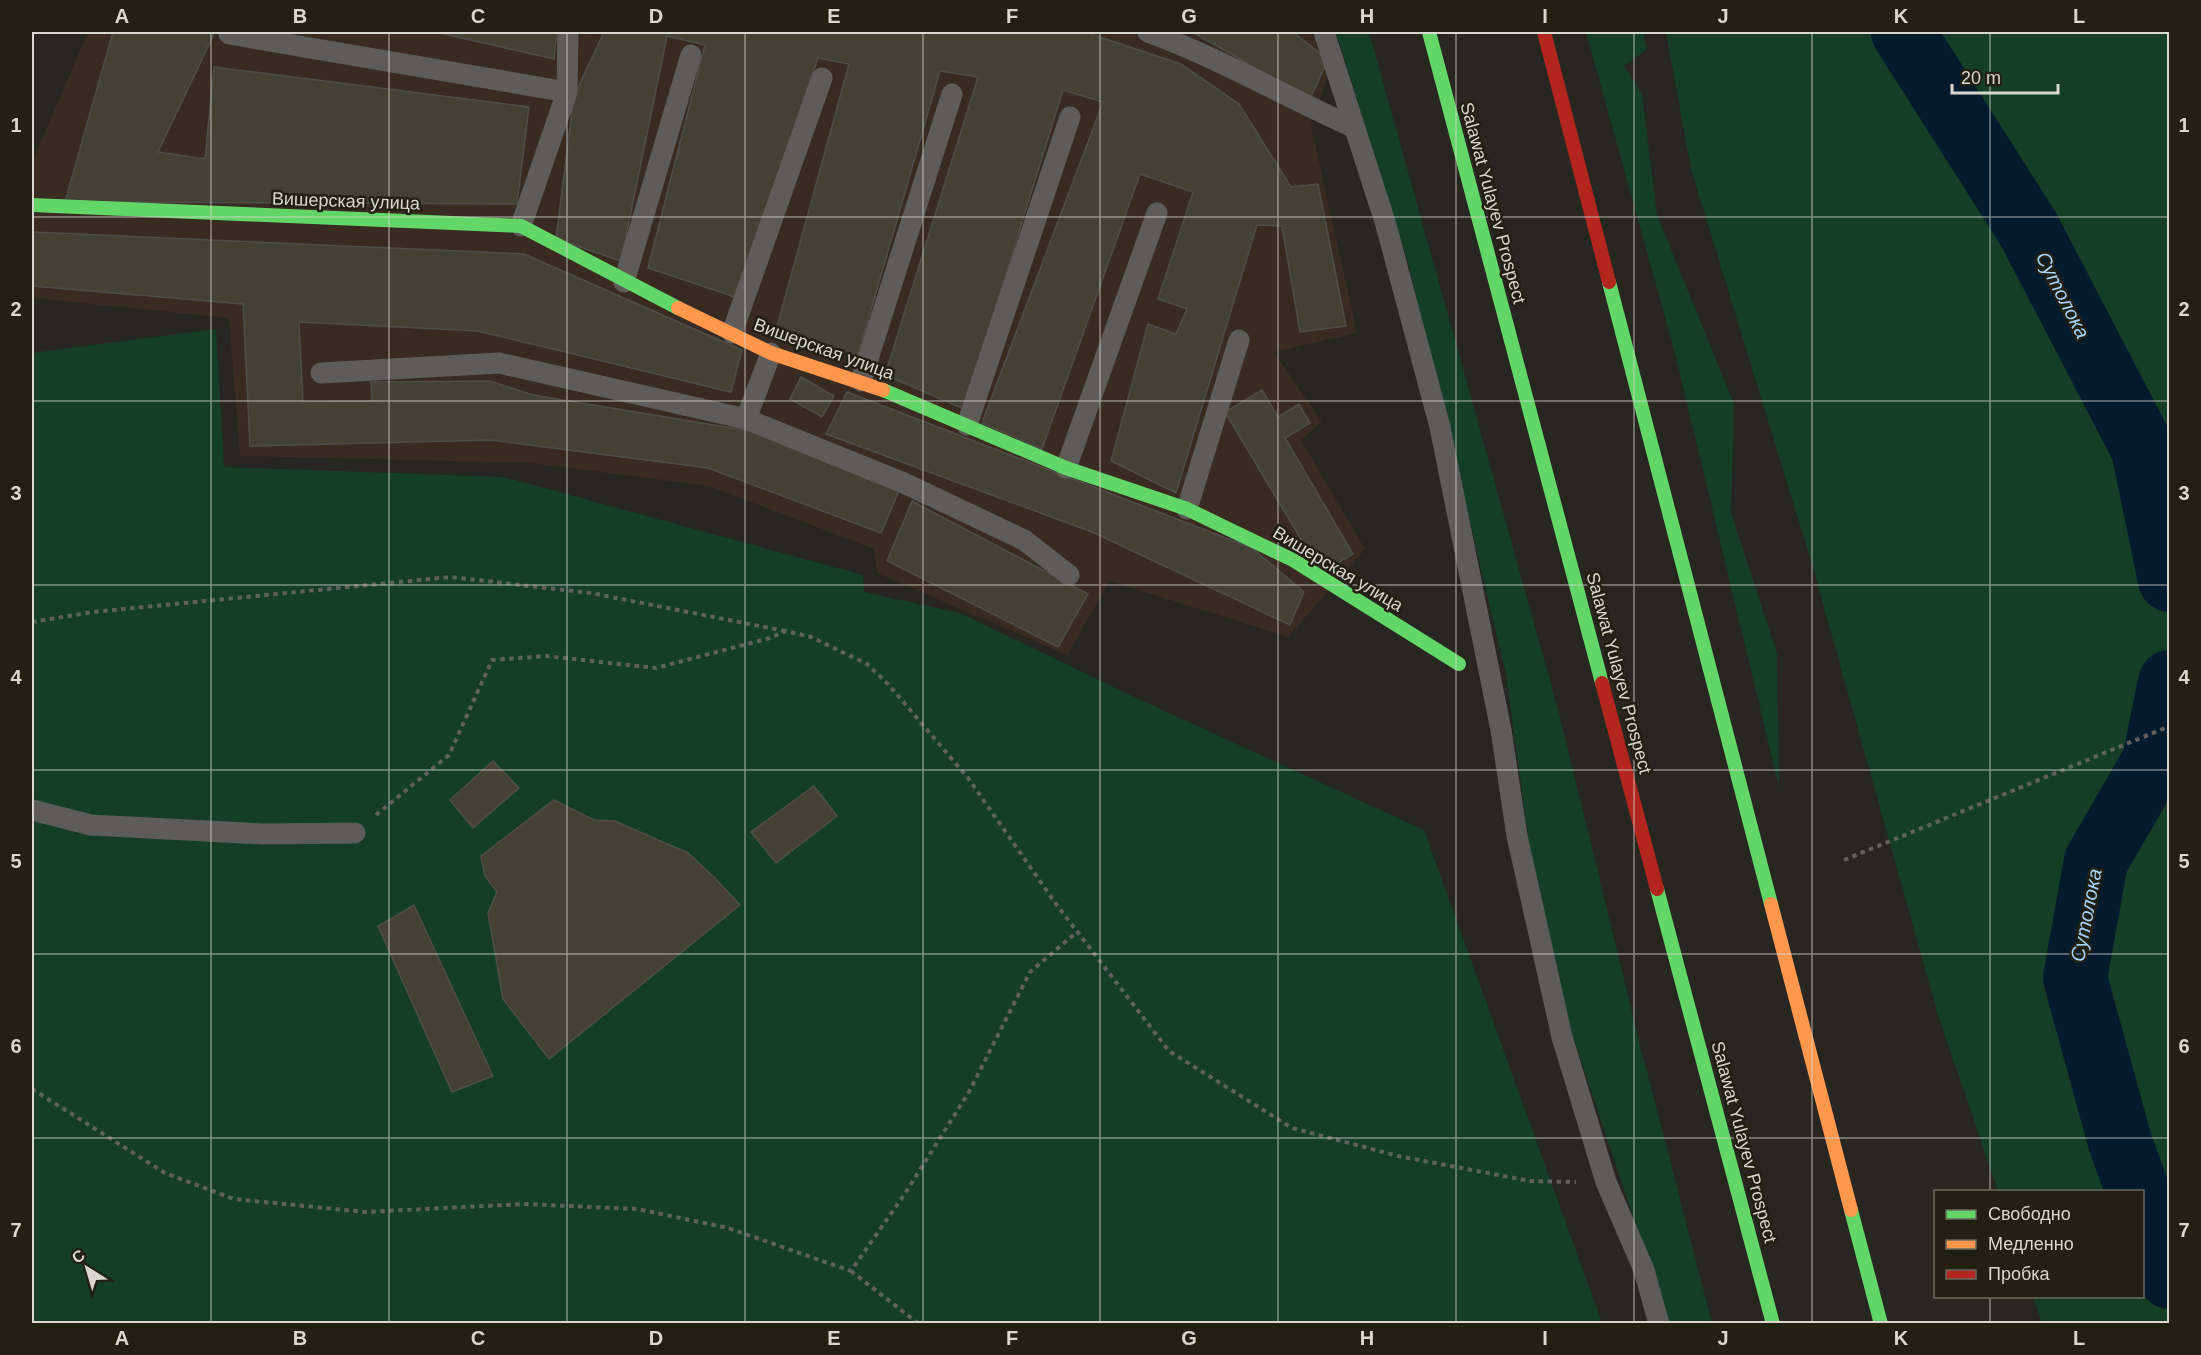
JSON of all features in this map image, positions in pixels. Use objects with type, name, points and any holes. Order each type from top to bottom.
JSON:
[{"type":"main road","name":"Salawat Yulayev Prospect","points":[[1429,32],[1773,1323]]},
{"type":"main road","points":[[1544,32],[1881,1323]]},
{"type":"main road","name":"Вишерская улица","points":[[32,205],[521,226],[624,282],[771,353],[861,381],[1066,468],[1187,509],[1293,560],[1459,664]]},
{"type":"lane","points":[[521,226],[567,92],[568,32]]},
{"type":"lane","points":[[1148,32],[1196,49],[1292,100],[1355,128]]},
{"type":"lane","points":[[1324,32],[1386,225],[1440,427],[1501,730],[1517,836],[1562,1037],[1606,1182],[1644,1270],[1659,1323]]},
{"type":"lane","points":[[229,34],[567,92]]},
{"type":"lane","points":[[624,282],[691,56]]},
{"type":"lane","points":[[732,333],[822,78]]},
{"type":"lane","points":[[861,381],[952,94]]},
{"type":"lane","points":[[967,425],[1070,117]]},
{"type":"lane","points":[[1066,468],[1157,213]]},
{"type":"lane","points":[[1187,509],[1239,340]]},
{"type":"lane","points":[[746,419],[771,353]]},
{"type":"lane","points":[[321,373],[499,363],[746,419],[904,483],[1024,540],[1070,575]]},
{"type":"lane","points":[[32,810],[91,825],[263,834],[354,833]]},
{"type":"path","points":[[32,622],[93,612],[450,578],[591,593],[811,637],[867,664],[888,684],[968,778],[1077,932],[1169,1051],[1292,1128],[1398,1156],[1530,1181],[1578,1182]]},
{"type":"path","points":[[354,833],[449,755],[492,660],[546,656],[656,668],[770,638],[786,631]]},
{"type":"path","points":[[1844,860],[2169,726]]},
{"type":"path","points":[[851,1271],[906,1192],[969,1092],[1030,972],[1077,932]]},
{"type":"path","points":[[32,1089],[165,1173],[234,1199],[365,1212],[524,1204],[637,1209],[728,1228],[851,1271],[919,1323]]},
{"type":"shaded area","points":[[88,32],[1308,32],[1335,54],[1311,126],[1357,333],[1274,352],[1322,422],[1301,440],[1365,549],[1288,637],[1110,581],[1067,655],[877,573],[874,549],[709,486],[530,463],[240,456],[229,318],[32,298],[32,162]]},
{"type":"green space","points":[[1336,32],[1369,32],[1559,713],[1638,1037],[1712,1323],[1669,1323],[1571,1031],[1530,851],[1506,674],[1410,270]]},
{"type":"green space","points":[[1586,32],[1643,32],[1647,49],[1624,66],[1642,94],[1657,215],[1734,404],[1731,513],[1777,653],[1779,787],[1675,353]]},
{"type":"green space","points":[[1666,32],[2169,32],[2169,1323],[2042,1323],[2033,1298],[2144,1298],[2144,1190],[1998,1190],[1938,1015],[1811,561],[1691,169]]},
{"type":"green space","points":[[216,329],[224,467],[504,477],[863,575],[864,592],[960,613],[1130,695],[1424,830],[1602,1323],[32,1323],[32,353]]},
{"type":"building","points":[[113,32],[215,32],[158,152],[205,159],[214,67],[529,107],[517,204],[65,202]]},
{"type":"building","points":[[435,32],[557,32],[554,59]]},
{"type":"building","points":[[604,32],[1085,32],[1181,64],[1239,104],[1291,187],[1318,184],[1346,326],[1300,332],[1282,226],[1257,225],[1176,493],[1111,461],[1148,324],[1176,334],[1187,309],[1158,299],[1193,192],[1140,174],[1042,449],[982,423],[1103,102],[1063,90],[964,409],[885,375],[978,77],[940,71],[858,355],[775,334],[849,64],[818,58],[735,297],[648,268],[705,45],[667,36],[621,261],[556,239],[574,96]]},
{"type":"building","points":[[1192,32],[1293,32],[1328,60],[1310,99]]},
{"type":"building","points":[[32,232],[524,254],[742,350],[731,392],[478,331],[299,322],[303,402],[372,401],[371,382],[490,381],[533,395],[768,434],[899,491],[881,533],[708,468],[491,440],[250,446],[243,304],[32,286]]},
{"type":"building","points":[[801,377],[834,396],[822,417],[790,399]]},
{"type":"building","points":[[1262,390],[1278,417],[1299,404],[1310,423],[1285,438],[1353,554],[1321,573],[1225,412]]},
{"type":"building","points":[[847,392],[1252,548],[1304,592],[1290,625],[1092,532],[826,434]]},
{"type":"building","points":[[912,501],[1088,594],[1058,647],[887,561]]},
{"type":"building","points":[[493,761],[519,788],[473,828],[450,800]]},
{"type":"building","points":[[814,786],[837,816],[776,863],[751,832]]},
{"type":"building","points":[[554,800],[594,820],[615,821],[688,853],[740,905],[549,1059],[503,999],[488,913],[497,892],[485,876],[481,856]]},
{"type":"building","points":[[414,905],[493,1076],[452,1092],[378,926]]},
{"type":"waterway","name":"Сутолока","points":[[1903,32],[2029,230],[2143,449],[2170,580]]},
{"type":"waterway","name":"Сутолока","points":[[2137,1190],[2120,1142],[2075,978],[2096,861],[2154,761],[2170,682]]},
{"type":"waterway","name":"Сутолока","points":[[2144,1208],[2170,1277]]},
{"type":"traffic: fast","points":[[1429,32],[1602,683]]},
{"type":"traffic: fast","points":[[32,205],[521,226],[678,308]]},
{"type":"traffic: fast","points":[[1609,282],[1771,904]]},
{"type":"traffic: fast","points":[[883,390],[1066,468],[1187,509],[1293,560],[1459,664]]},
{"type":"traffic: fast","points":[[1657,889],[1773,1324]]},
{"type":"traffic: fast","points":[[1851,1210],[1881,1324]]},
{"type":"traffic: slow","points":[[678,308],[771,353],[883,390]]},
{"type":"traffic: slow","points":[[1771,904],[1851,1210]]},
{"type":"traffic: jam","points":[[1544,32],[1609,282]]},
{"type":"traffic: jam","points":[[1602,683],[1657,889]]}]
